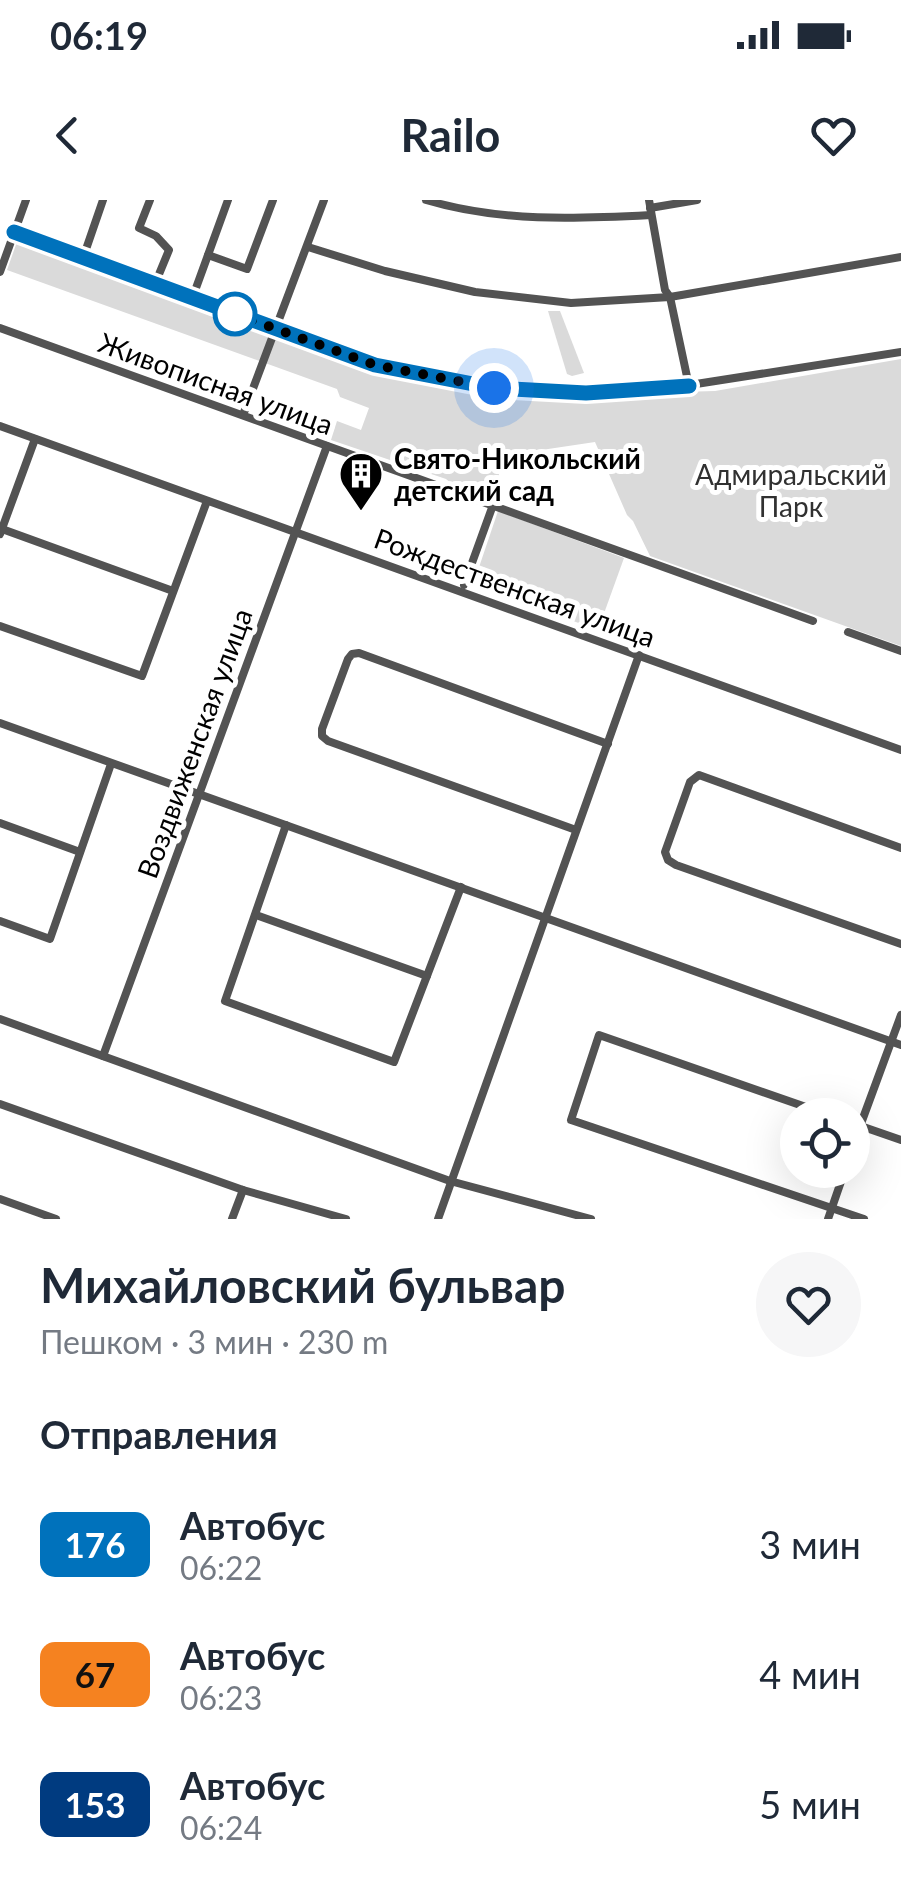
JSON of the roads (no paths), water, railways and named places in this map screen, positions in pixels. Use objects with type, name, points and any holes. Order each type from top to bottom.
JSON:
[{"type":"street","points":[[0,272],[26,200]]},
{"type":"street","points":[[83,258],[103,200]]},
{"type":"street","points":[[150,200],[139,228],[156,236],[168,250],[155,284]]},
{"type":"street","points":[[192,298],[228,200]]},
{"type":"street","points":[[208,255],[247,269],[273,200]]},
{"type":"street","points":[[243,416],[323,202],[311,200]]},
{"type":"street","points":[[426,200],[522,218],[650,208],[697,200]]},
{"type":"street","points":[[650,208],[689,386]]},
{"type":"street","points":[[14,232],[375,365],[494,388],[586,393],[689,386],[901,352]]},
{"type":"street","points":[[308,247],[385,271],[475,292],[571,303],[670,296],[901,257]]},
{"type":"street","name":"Живописная улица","points":[[0,328],[814,621]]},
{"type":"street","name":"Рождественская улица","points":[[0,426],[901,750]]},
{"type":"street","points":[[35,438],[1,532],[173,591]]},
{"type":"street","name":"Воздвиженская улица","points":[[102,1056],[327,446]]},
{"type":"street","points":[[0,626],[142,676],[207,500]]},
{"type":"street","points":[[464,585],[493,504]]},
{"type":"street","points":[[848,632],[901,651]]},
{"type":"street","points":[[576,830],[322,736],[348,658],[359,653],[608,744]]},
{"type":"street","points":[[438,1219],[639,655]]},
{"type":"street","points":[[0,722],[896,1044]]},
{"type":"street","points":[[0,921],[50,939],[111,764]]},
{"type":"street","points":[[901,848],[700,775],[690,782],[666,852],[668,860],[676,864],[901,944]]},
{"type":"street","points":[[0,823],[80,852]]},
{"type":"street","points":[[286,824],[225,1001],[394,1062],[461,887]]},
{"type":"street","points":[[256,915],[428,976]]},
{"type":"street","points":[[869,1098],[896,1044],[901,1015]]},
{"type":"street","points":[[0,1020],[450,1182],[591,1219]]},
{"type":"street","points":[[780,1098],[599,1035],[571,1120],[829,1214],[864,1219]]},
{"type":"street","points":[[0,1104],[242,1190],[346,1219]]},
{"type":"street","points":[[870,1129],[901,1140]]},
{"type":"street","points":[[829,1214],[838,1188]]},
{"type":"street","points":[[232,1219],[242,1190]]},
{"type":"street","points":[[0,1198],[56,1219]]},
{"type":"place","name":"Свято-Никольский детский сад","points":[[361,512]]},
{"type":"park label","name":"Адмиральский Парк","points":[[791,490]]}]
